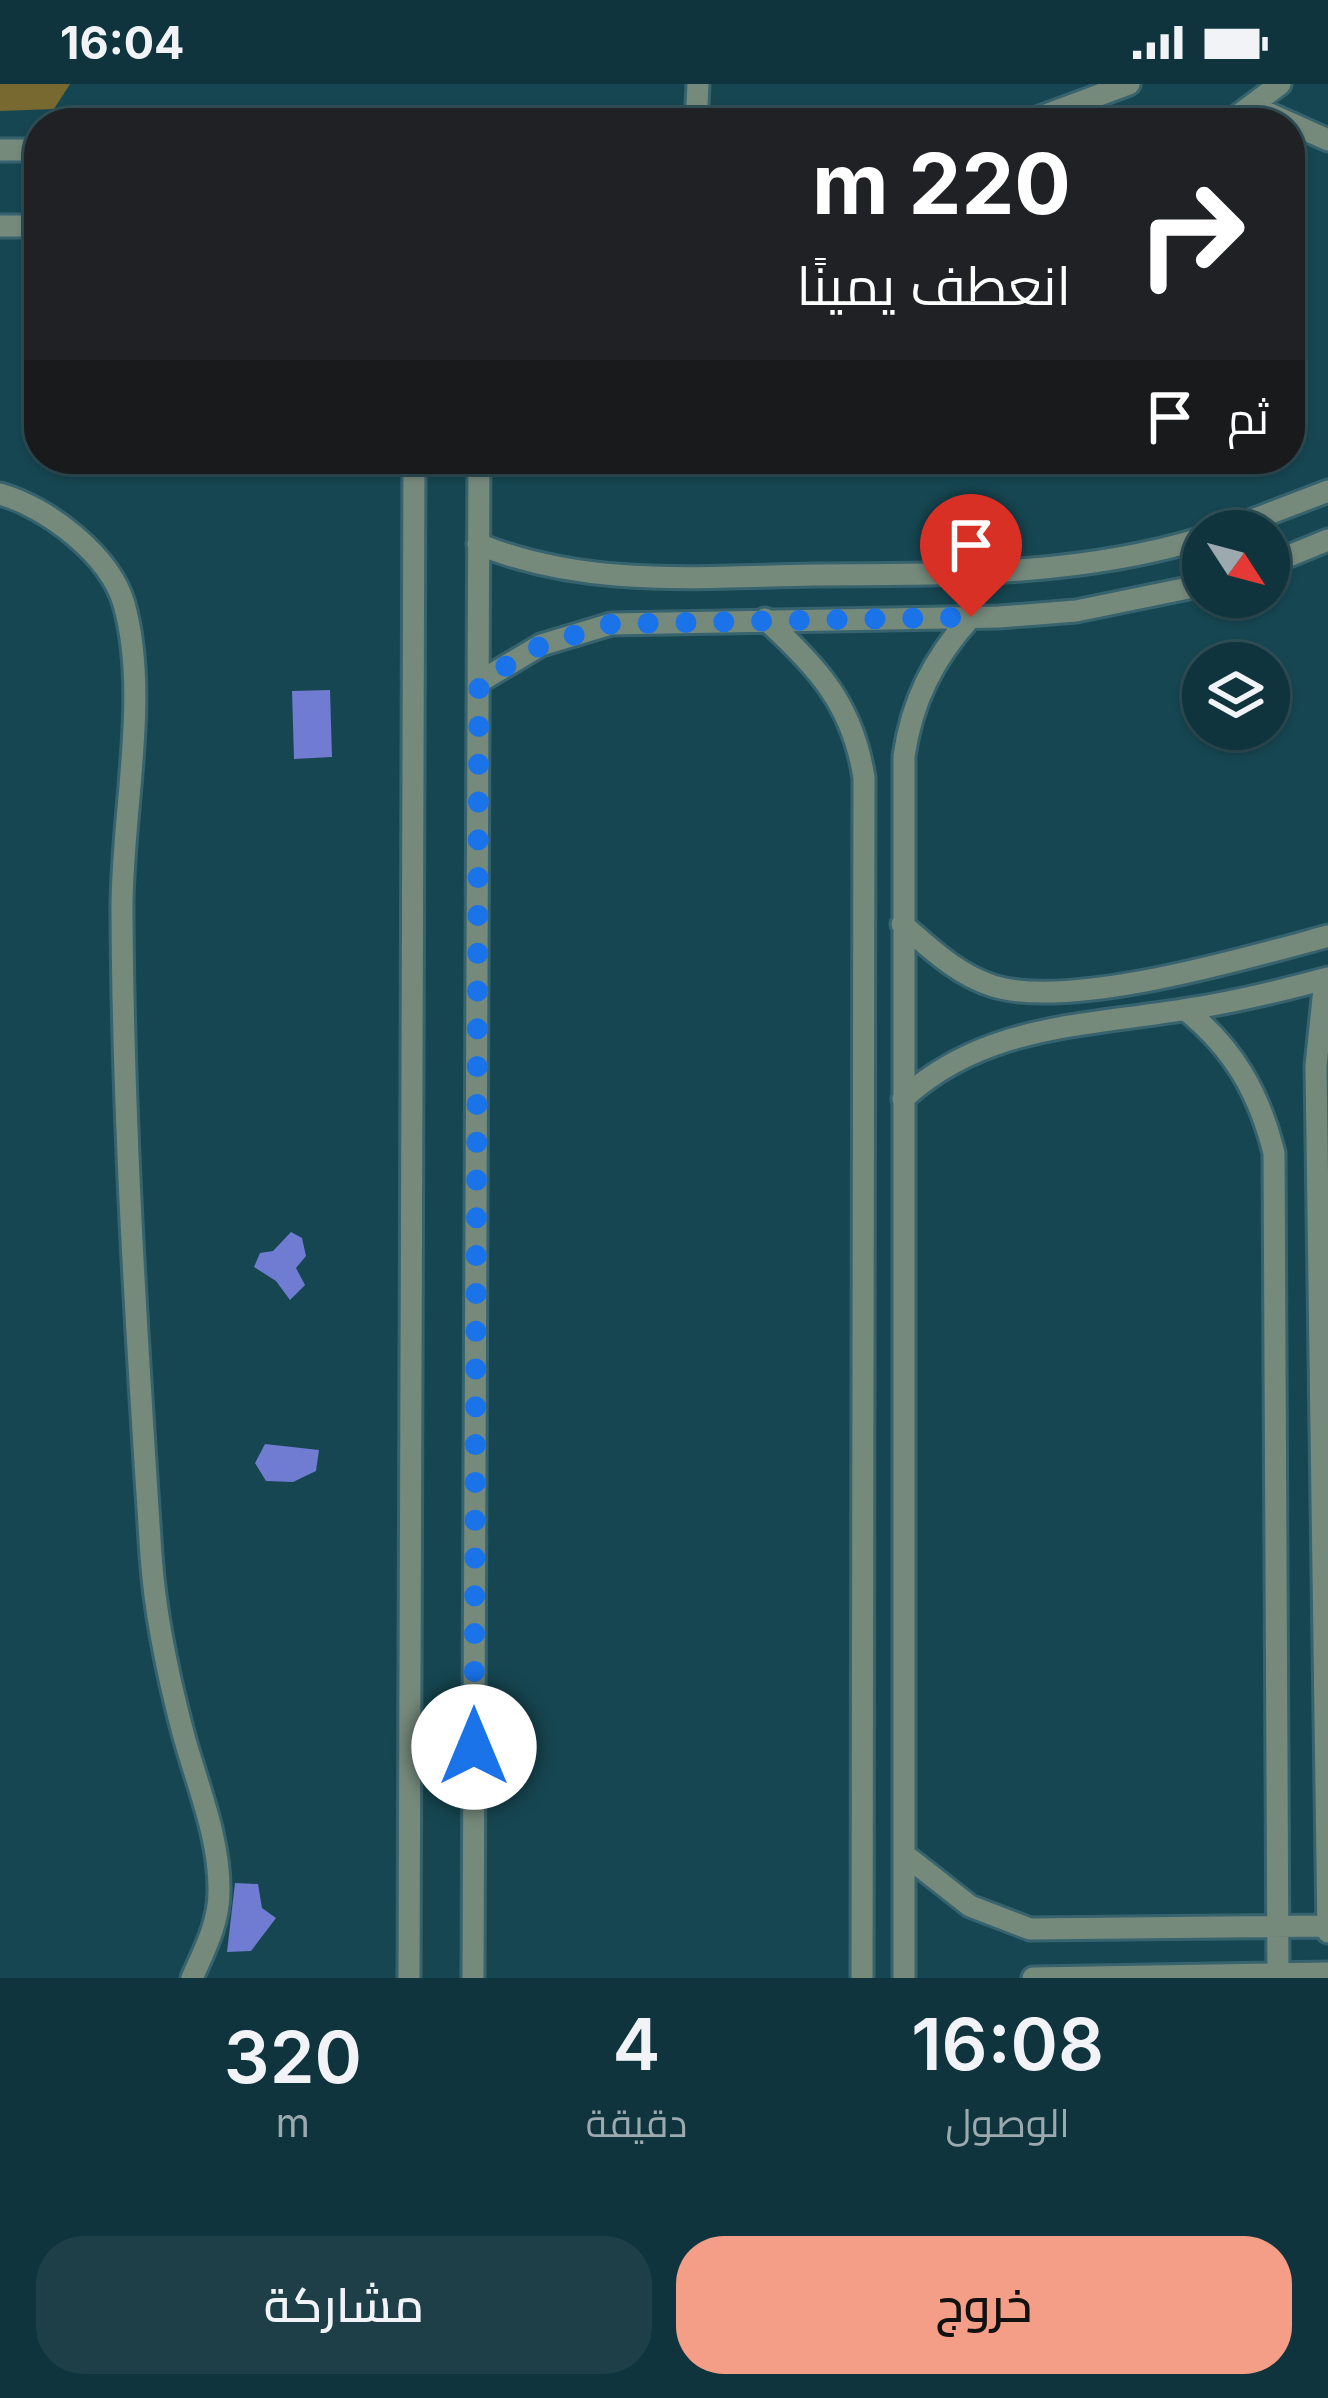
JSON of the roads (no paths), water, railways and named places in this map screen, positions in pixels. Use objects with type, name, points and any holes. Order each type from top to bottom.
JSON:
[{"type":"street","points":[[1064,108],[1129,84]]},
{"type":"street","points":[[1249,108],[1280,84]]},
{"type":"street","points":[[1252,106],[1256,108]]},
{"type":"street","points":[[410,1978],[414,474]]},
{"type":"street","points":[[473,1978],[479,474]]},
{"type":"street","points":[[1279,510],[1328,491]]},
{"type":"street","points":[[0,494],[28,502],[81,539],[124,601],[130,645],[122,980],[153,1588],[182,1730],[208,1816],[219,1893],[210,1938],[192,1978]]},
{"type":"street","points":[[1290,555],[1328,540]]},
{"type":"street","points":[[478,544],[573,573],[640,578],[1004,573],[1068,567],[1182,543]]},
{"type":"street","points":[[479,682],[542,645],[593,628],[647,621],[1076,611],[1182,589]]},
{"type":"street","points":[[904,1978],[902,924],[909,725],[932,667],[971,617]]},
{"type":"street","points":[[765,620],[813,663],[841,700],[864,778],[862,1978]]},
{"type":"street","points":[[902,924],[970,977],[1024,992],[1201,969],[1328,936]]},
{"type":"street","points":[[903,1099],[950,1061],[1006,1037],[1186,1010],[1327,978],[1316,1066],[1328,1927],[1030,1929],[970,1906],[905,1856]]},
{"type":"street","points":[[1186,1010],[1212,1030],[1244,1072],[1274,1153],[1278,1973]]},
{"type":"street","points":[[1033,1978],[1328,1973]]},
{"type":"water","points":[[330,690],[332,757],[294,759],[292,691]]},
{"type":"water","points":[[291,1232],[302,1238],[306,1256],[296,1268],[305,1285],[290,1300],[276,1281],[254,1267],[260,1253],[273,1251]]},
{"type":"water","points":[[265,1444],[319,1450],[316,1471],[293,1482],[266,1481],[255,1463]]},
{"type":"water","points":[[235,1883],[258,1884],[262,1908],[276,1918],[251,1951],[227,1952]]}]
